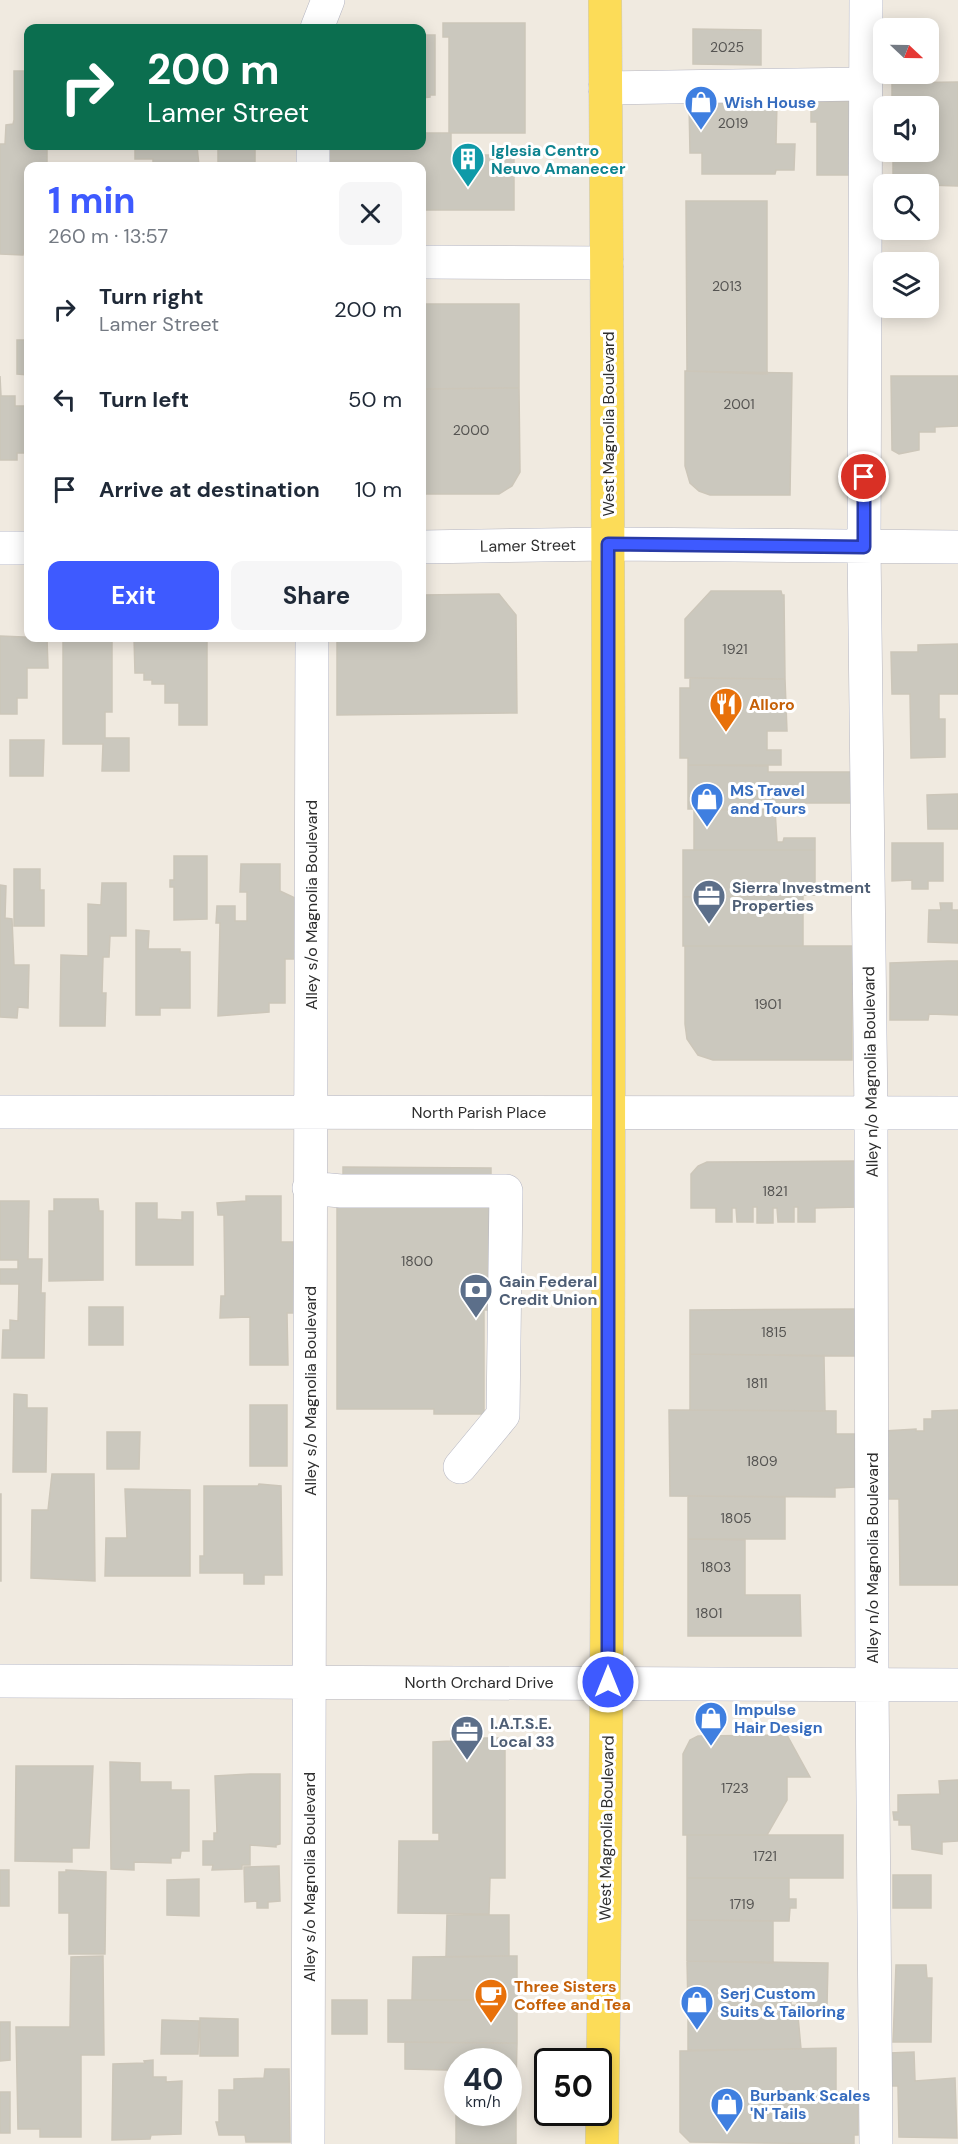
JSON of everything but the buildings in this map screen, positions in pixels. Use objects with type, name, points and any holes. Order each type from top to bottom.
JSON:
[{"type":"main road","name":"West Magnolia Boulevard","points":[[602,2144],[608,1682],[608,544],[604,0]]},
{"type":"street","points":[[319,24],[328,0]]},
{"type":"street","name":"Alley n/o Magnolia Boulevard","points":[[866,0],[864,547],[871,1114],[876,2144]]},
{"type":"street","points":[[605,88],[865,84]]},
{"type":"street","points":[[426,262],[607,263]]},
{"type":"street","name":"Lamer Street","points":[[426,547],[608,544],[958,547]]},
{"type":"street","points":[[0,548],[24,548]]},
{"type":"street","name":"Alley s/o Magnolia Boulevard","points":[[308,2144],[312,642]]},
{"type":"street","name":"North Parish Place","points":[[0,1112],[958,1113]]},
{"type":"street","points":[[309,1188],[341,1191],[506,1191],[503,1415],[460,1467]]},
{"type":"street","name":"North Orchard Drive","points":[[0,1681],[958,1685]]},
{"type":"place","name":"Wish House","points":[[701,131]]},
{"type":"place","name":"Iglesia Centro Neuvo Amanecer","points":[[468,188]]},
{"type":"place","name":"Alloro","points":[[726,733]]},
{"type":"place","name":"MS Travel and Tours","points":[[707,828]]},
{"type":"place","name":"Sierra Investment Properties","points":[[709,925]]},
{"type":"place","name":"Gain Federal Credit Union","points":[[476,1319]]},
{"type":"place","name":"Impulse Hair Design","points":[[711,1747]]},
{"type":"place","name":"I.A.T.S.E. Local 33","points":[[467,1761]]},
{"type":"place","name":"Three Sisters Coffee and Tea","points":[[491,2024]]},
{"type":"place","name":"Serj Custom Suits & Tailoring","points":[[697,2031]]},
{"type":"place","name":"Burbank Scales 'N' Tails","points":[[727,2133]]},
{"type":"route","points":[[608,1682],[608,544],[864,547],[864,477]]}]
